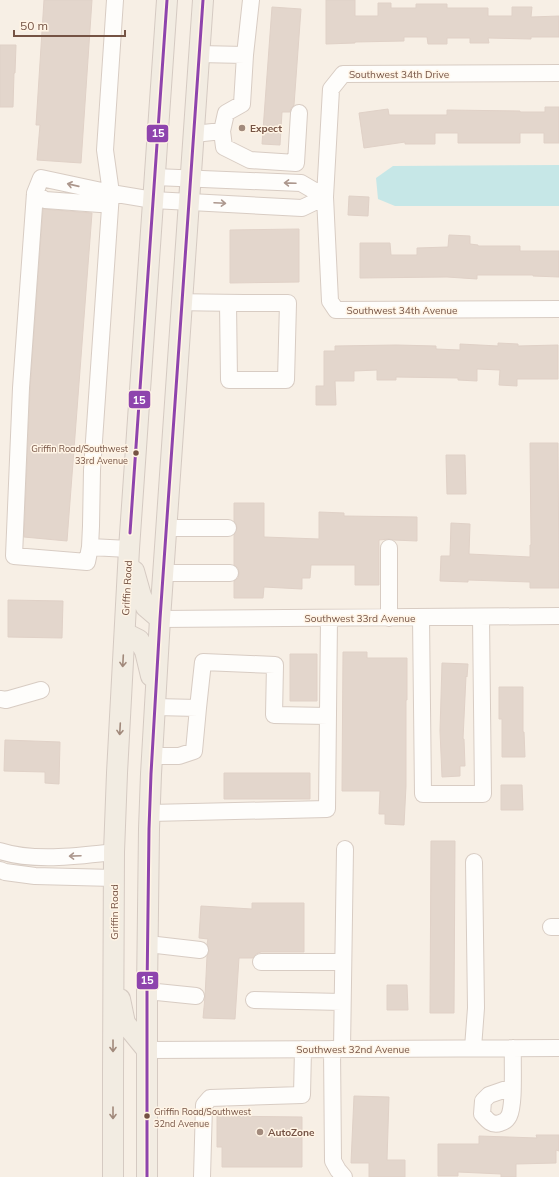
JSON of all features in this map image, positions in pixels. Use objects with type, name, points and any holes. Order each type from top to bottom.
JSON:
[{"type":"main road","name":"Griffin Road","points":[[113,1177],[114,852],[129,549],[167,0]]},
{"type":"main road","points":[[147,1177],[147,991],[152,756],[202,0]]},
{"type":"main road","points":[[129,549],[140,596],[146,607],[160,619]]},
{"type":"main road","points":[[125,633],[138,640],[145,651],[155,701]]},
{"type":"main road","points":[[113,965],[125,1022],[147,1050]]},
{"type":"street","points":[[115,0],[105,150],[111,193],[95,432],[90,547],[87,562],[14,556],[21,388],[35,193],[41,178],[111,193],[153,200],[302,208],[326,197]]},
{"type":"street","points":[[251,0],[245,55],[242,104],[226,113],[222,131],[224,147],[250,160],[296,164],[299,113]]},
{"type":"street","points":[[199,54],[245,55]]},
{"type":"street","name":"Southwest 34th Drive","points":[[326,197],[331,89],[343,74],[559,73]]},
{"type":"street","points":[[194,134],[222,131]]},
{"type":"street","points":[[247,204],[250,160]]},
{"type":"street","points":[[155,177],[301,183],[326,197]]},
{"type":"street","name":"Southwest 34th Avenue","points":[[326,197],[330,301],[336,310],[559,309]]},
{"type":"street","points":[[182,302],[288,303],[286,380],[229,380],[228,303]]},
{"type":"street","points":[[167,528],[228,528]]},
{"type":"street","points":[[90,547],[129,549]]},
{"type":"street","points":[[389,548],[389,618]]},
{"type":"street","points":[[164,573],[230,573]]},
{"type":"street","name":"Southwest 33rd Avenue","points":[[160,619],[559,616]]},
{"type":"street","points":[[421,617],[423,794],[483,794],[481,617]]},
{"type":"street","points":[[150,812],[327,809],[329,618]]},
{"type":"street","points":[[152,756],[179,756],[194,751],[203,662],[275,665],[274,715],[328,716]]},
{"type":"street","points":[[0,699],[6,700],[41,690]]},
{"type":"street","points":[[155,701],[198,708]]},
{"type":"street","points":[[344,1177],[338,1170],[334,1161],[337,1049],[342,1002],[345,849]]},
{"type":"street","points":[[0,851],[11,855],[34,857],[83,856],[114,852]]},
{"type":"street","points":[[473,1048],[476,1008],[474,862]]},
{"type":"street","points":[[0,870],[35,876],[114,878]]},
{"type":"street","points":[[148,944],[200,950]]},
{"type":"street","points":[[261,962],[343,962]]},
{"type":"street","points":[[147,991],[196,996]]},
{"type":"street","points":[[254,1000],[342,1002]]},
{"type":"street","points":[[512,1087],[513,1048]]},
{"type":"street","name":"Southwest 32nd Avenue","points":[[147,1050],[559,1048]]},
{"type":"street","points":[[202,1177],[204,1105],[210,1098],[302,1095],[302,1049]]},
{"type":"water","points":[[559,165],[559,206],[395,206],[378,199],[376,178],[393,166]]},
{"type":"building","points":[[44,0],[92,0],[81,163],[37,160],[40,125],[36,125]]},
{"type":"building","points":[[326,0],[355,0],[355,16],[378,16],[378,3],[391,3],[391,8],[416,8],[416,4],[447,4],[447,8],[488,8],[488,16],[512,16],[512,7],[532,7],[531,17],[559,16],[559,37],[531,37],[531,39],[488,38],[489,43],[470,43],[470,38],[447,38],[447,44],[428,44],[427,37],[404,37],[404,41],[326,44]]},
{"type":"building","points":[[272,7],[301,9],[294,105],[290,112],[282,112],[280,145],[262,144]]},
{"type":"building","points":[[0,45],[16,45],[13,107],[0,107]]},
{"type":"building","points":[[545,107],[559,107],[559,143],[544,143],[544,133],[520,133],[520,143],[458,143],[458,133],[435,133],[435,144],[405,144],[405,142],[364,148],[359,113],[388,109],[389,115],[447,115],[447,110],[545,112]]},
{"type":"building","points":[[349,196],[369,197],[368,216],[348,215]]},
{"type":"building","points":[[43,209],[92,213],[67,541],[24,537],[30,389]]},
{"type":"building","points":[[299,229],[299,282],[230,283],[230,230]]},
{"type":"building","points":[[449,235],[470,236],[470,244],[478,246],[520,246],[520,251],[559,251],[559,277],[533,275],[477,275],[477,279],[447,277],[360,278],[360,243],[390,243],[391,255],[417,255],[417,248],[448,247]]},
{"type":"building","points":[[498,343],[518,344],[518,346],[558,345],[558,379],[517,379],[517,386],[499,385],[500,370],[477,369],[477,381],[458,380],[458,378],[396,377],[396,380],[377,380],[377,370],[354,371],[354,381],[335,381],[336,405],[316,405],[316,386],[324,386],[324,351],[335,351],[335,346],[436,346],[436,349],[460,350],[460,344],[498,346]]},
{"type":"building","points":[[530,443],[558,443],[559,588],[530,588],[530,582],[468,580],[468,582],[440,581],[441,556],[450,556],[451,523],[470,524],[469,554],[530,557]]},
{"type":"building","points":[[446,455],[465,455],[466,494],[447,494]]},
{"type":"building","points":[[234,503],[264,503],[264,537],[319,539],[319,512],[344,513],[344,516],[417,517],[417,541],[389,539],[379,540],[379,585],[355,585],[355,565],[311,565],[310,578],[302,578],[302,589],[264,587],[263,598],[234,598],[234,581],[238,578],[239,573],[238,568],[234,565],[234,535],[237,528],[234,521]]},
{"type":"building","points":[[8,600],[63,601],[62,638],[8,637]]},
{"type":"building","points":[[343,652],[367,652],[367,658],[407,658],[406,786],[404,825],[385,824],[385,814],[379,814],[380,791],[342,791]]},
{"type":"building","points":[[290,654],[317,654],[317,701],[290,701]]},
{"type":"building","points":[[442,663],[468,664],[463,739],[465,766],[460,766],[460,776],[442,777],[440,731]]},
{"type":"building","points":[[499,687],[523,687],[523,732],[525,757],[502,757],[502,719],[499,719]]},
{"type":"building","points":[[5,740],[60,742],[59,784],[45,783],[45,772],[4,771]]},
{"type":"building","points":[[224,773],[310,773],[310,799],[224,799]]},
{"type":"building","points":[[501,785],[522,785],[523,810],[501,810]]},
{"type":"building","points":[[431,841],[455,841],[454,1013],[430,1013]]},
{"type":"building","points":[[252,903],[304,903],[304,952],[261,952],[256,954],[253,958],[239,958],[235,1019],[203,1018],[207,956],[209,951],[207,944],[208,939],[199,938],[201,906],[252,909]]},
{"type":"building","points":[[387,985],[407,985],[408,1010],[387,1010]]},
{"type":"building","points":[[354,1096],[389,1097],[387,1160],[405,1160],[405,1177],[369,1177],[369,1163],[351,1163]]},
{"type":"building","name":"AutoZone","points":[[217,1116],[302,1117],[302,1167],[222,1167],[222,1147],[217,1147]]},
{"type":"building","points":[[536,1135],[559,1135],[559,1151],[556,1150],[556,1163],[516,1164],[516,1177],[501,1177],[501,1174],[458,1172],[458,1176],[438,1176],[438,1144],[479,1144],[479,1136],[537,1138]]},
{"type":"transit line","name":"15","points":[[130,533],[167,0]]},
{"type":"transit line","name":"15","points":[[147,1177],[147,991],[151,774],[160,619],[203,0]]},
{"type":"place","name":"Expect","points":[[242,128]]},
{"type":"place","name":"Griffin Road/Southwest 33rd Avenue","points":[[136,453]]},
{"type":"place","name":"Griffin Road/Southwest 32nd Avenue","points":[[147,1116]]},
{"type":"place","name":"AutoZone","points":[[260,1132]]}]
